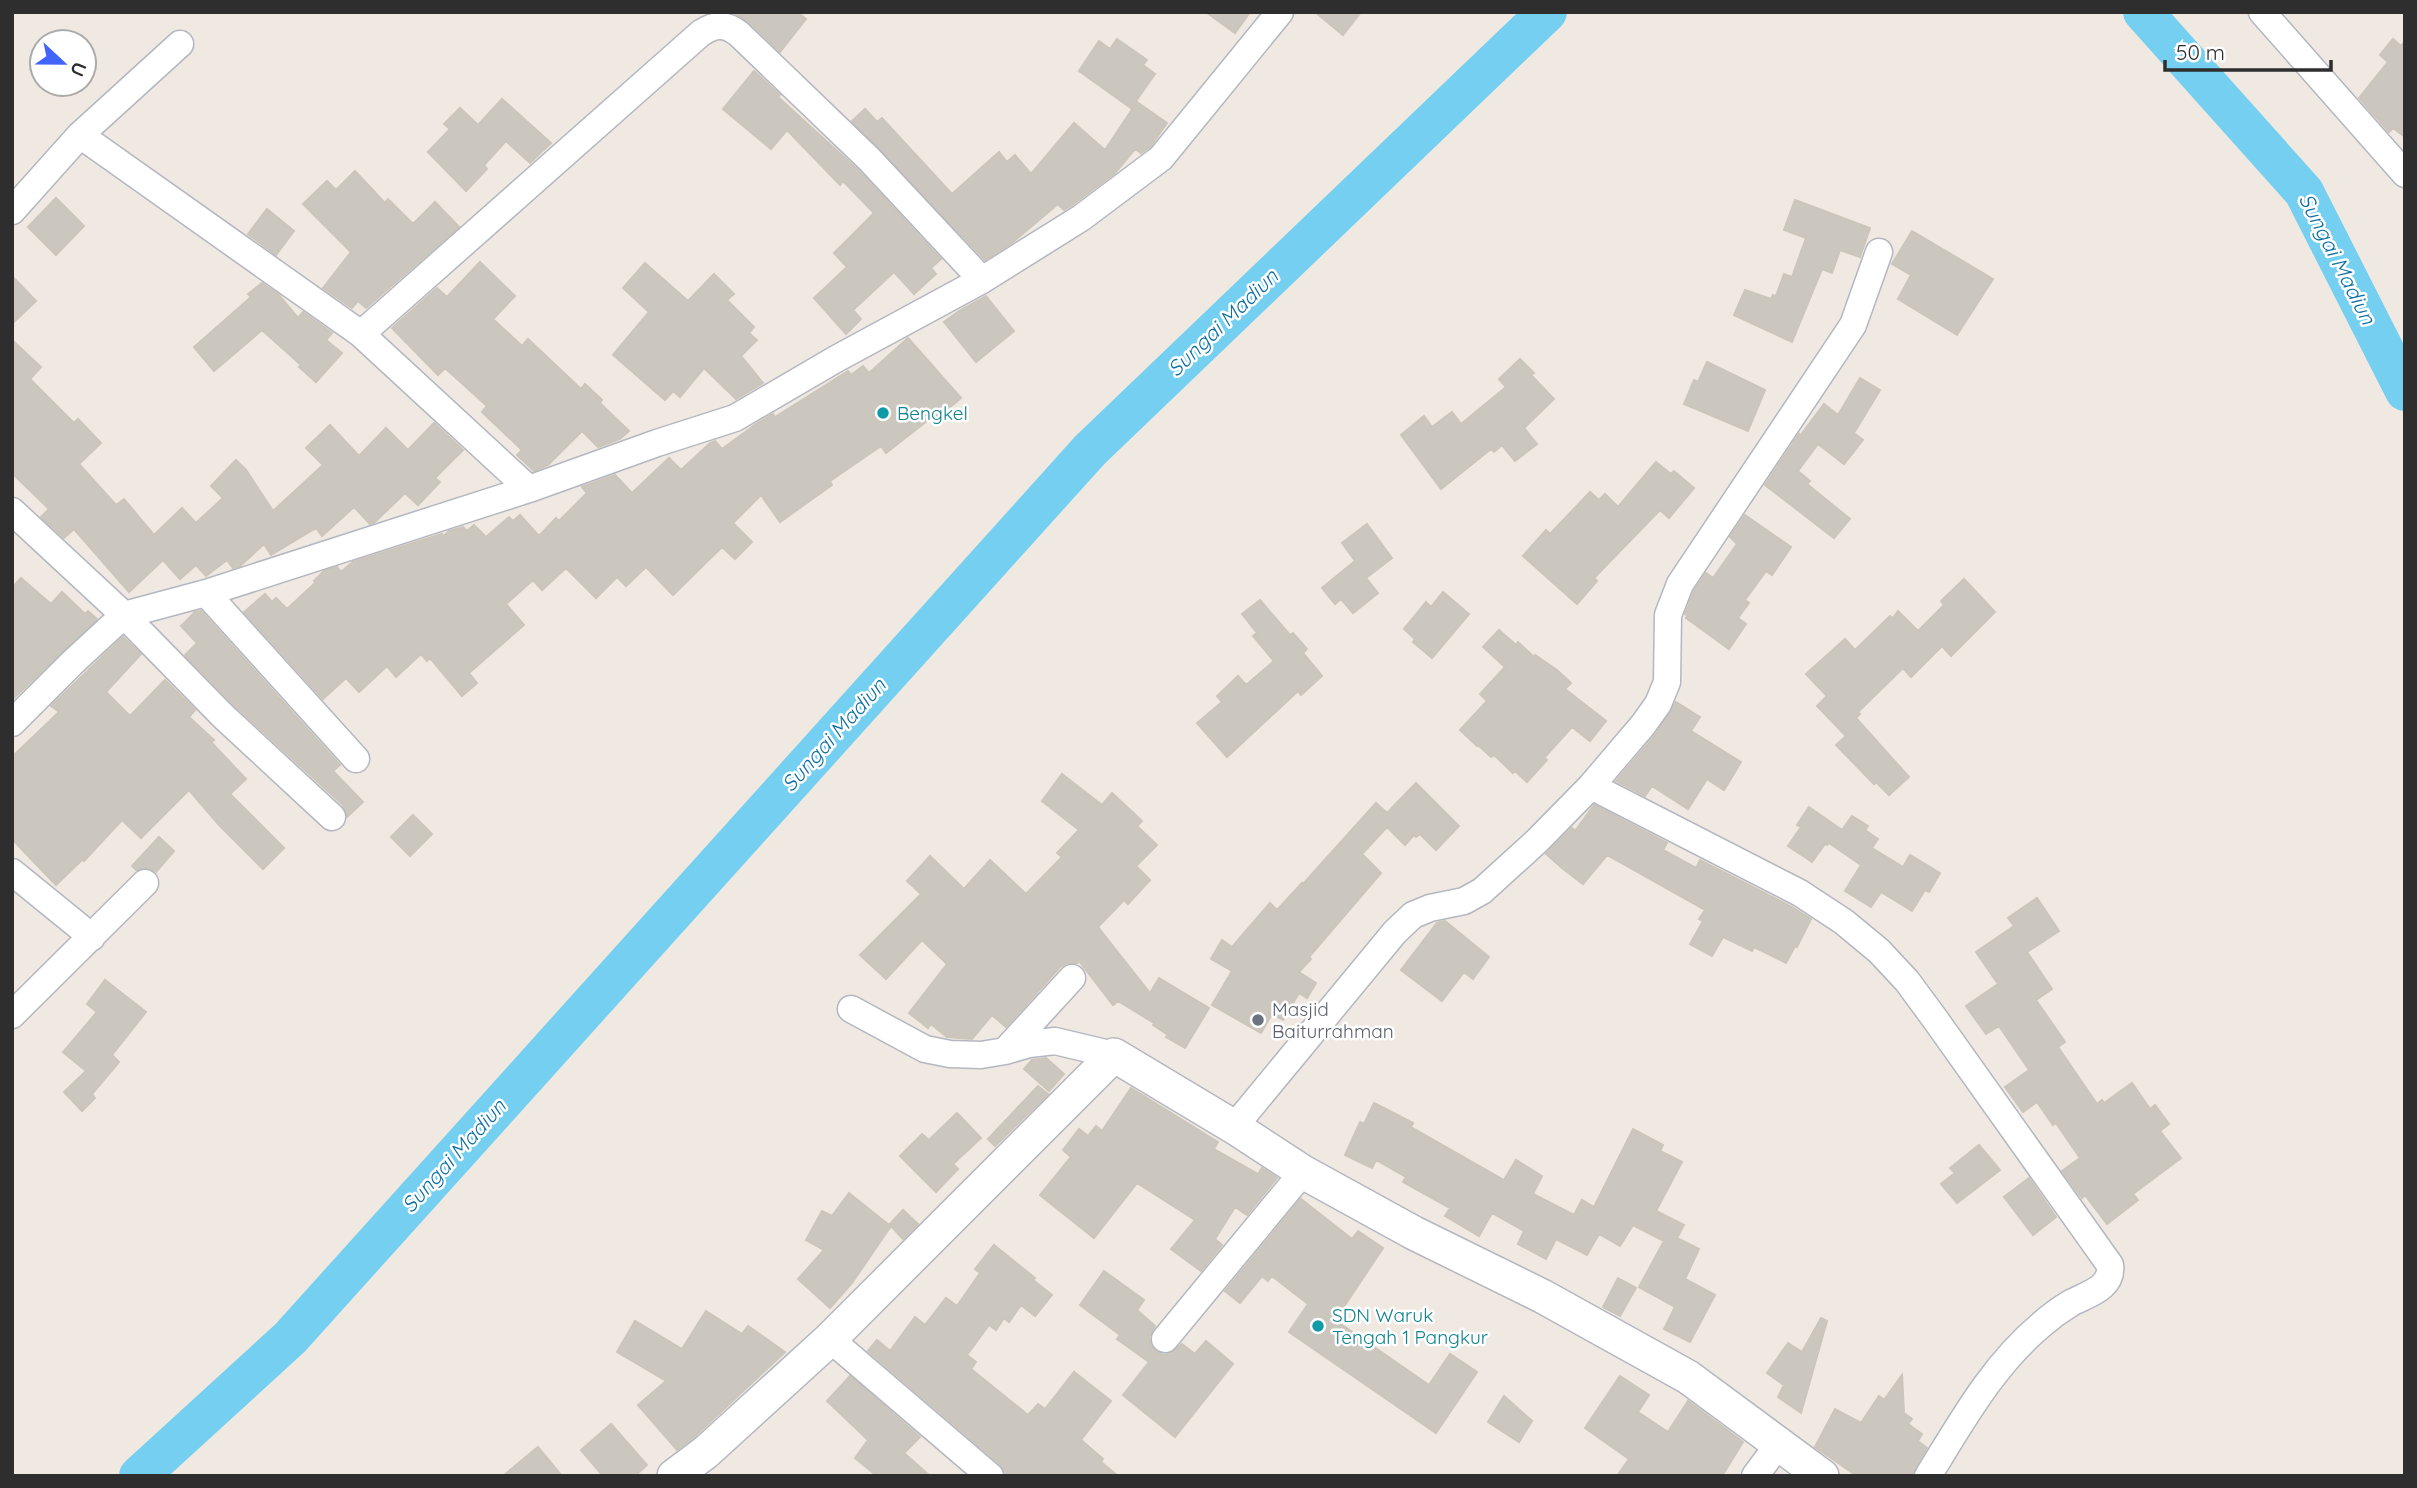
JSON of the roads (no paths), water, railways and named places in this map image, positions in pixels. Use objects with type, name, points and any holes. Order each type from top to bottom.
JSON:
[{"type":"street","points":[[12,723],[124,615],[206,593],[529,489],[734,418],[982,280],[1081,218],[1161,158],[1280,12]]},
{"type":"street","points":[[2262,12],[2405,174]]},
{"type":"street","points":[[361,334],[701,33],[710,27],[721,25],[739,34],[869,159],[982,280]]},
{"type":"street","points":[[12,211],[80,135],[180,44]]},
{"type":"street","points":[[80,135],[361,334],[529,489]]},
{"type":"street","points":[[1234,1127],[1395,932],[1413,915],[1430,908],[1464,901],[1482,891],[1591,786],[1658,704],[1667,682],[1668,615],[1680,584],[1853,325],[1879,252]]},
{"type":"street","points":[[12,512],[124,615],[223,716],[332,817]]},
{"type":"street","points":[[206,593],[356,759]]},
{"type":"street","points":[[1591,786],[1800,893],[1844,922],[1879,951],[1907,981],[1936,1019],[2109,1265],[2108,1280],[2096,1292],[2070,1304],[2040,1325],[2004,1361],[1928,1476]]},
{"type":"street","points":[[12,872],[92,937]]},
{"type":"street","points":[[12,1015],[145,883]]},
{"type":"street","points":[[1005,1051],[1072,978]]},
{"type":"street","points":[[850,1009],[925,1049],[950,1054],[981,1055],[1055,1041],[1114,1055],[1303,1172],[1414,1233],[1542,1296],[1688,1377],[1822,1476]]},
{"type":"street","points":[[674,1476],[706,1452],[830,1339],[1114,1055]]},
{"type":"street","points":[[1165,1339],[1303,1172]]},
{"type":"street","points":[[830,1339],[990,1476]]},
{"type":"street","points":[[1755,1476],[1778,1445]]},
{"type":"waterway","name":"Sungai Madiun","points":[[139,1476],[290,1338],[1090,450],[1547,12]]},
{"type":"waterway","name":"Sungai Madiun","points":[[2143,12],[2304,192],[2405,391]]},
{"type":"place","name":"Bengkel","points":[[883,413]]},
{"type":"place","name":"Masjid Baiturrahman","points":[[1258,1020]]},
{"type":"place","name":"SDN Waruk Tengah 1 Pangkur","points":[[1318,1326]]}]
